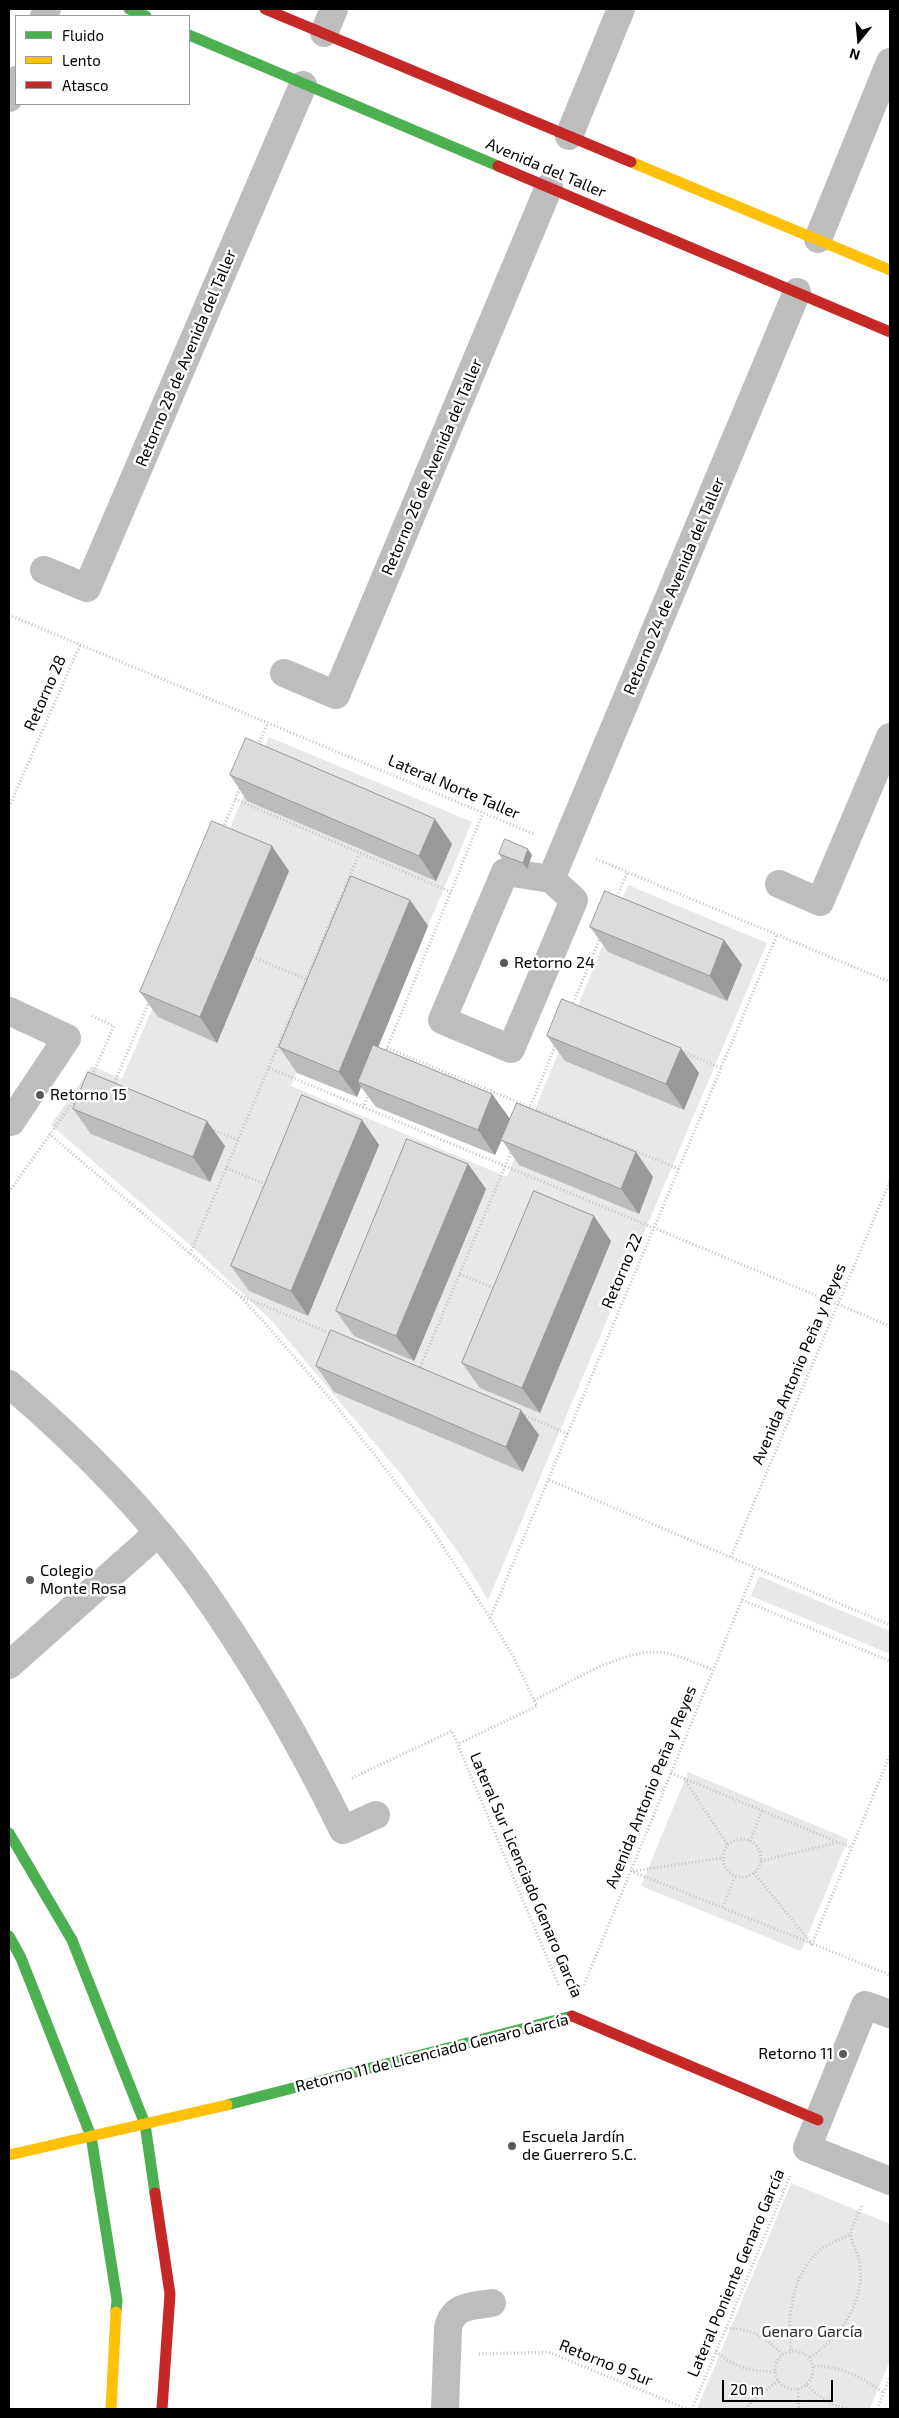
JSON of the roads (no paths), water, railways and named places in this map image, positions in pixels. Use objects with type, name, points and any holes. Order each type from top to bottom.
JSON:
[{"type":"street","points":[[129,9],[144,15]]},
{"type":"street","points":[[266,9],[329,21],[569,136],[890,270]]},
{"type":"street","points":[[569,136],[621,9]]},
{"type":"street","name":"Avenida del Taller","points":[[190,35],[890,332]]},
{"type":"street","points":[[818,239],[883,94],[890,62]]},
{"type":"street","points":[[9,98],[15,83]]},
{"type":"street","name":"Retorno 28 de Avenida del Taller","points":[[44,570],[87,588],[304,85]]},
{"type":"street","name":"Retorno 26 de Avenida del Taller","points":[[284,673],[336,695],[549,187]]},
{"type":"street","name":"Retorno 24 de Avenida del Taller","points":[[551,879],[797,292]]},
{"type":"street","points":[[779,884],[820,902],[890,737]]},
{"type":"street","points":[[505,872],[551,879],[574,900],[511,1049],[442,1020],[505,872]]},
{"type":"street","points":[[9,1011],[67,1038],[11,1122],[9,1121]]},
{"type":"street","points":[[9,1384],[118,1488],[158,1533],[196,1581],[226,1625],[291,1731],[325,1792],[343,1830],[376,1815]]},
{"type":"street","points":[[9,1665],[158,1533]]},
{"type":"street","points":[[9,1833],[72,1940],[145,2124],[170,2294],[162,2409]]},
{"type":"street","points":[[9,1936],[21,1958],[91,2136],[117,2300],[111,2409]]},
{"type":"street","points":[[882,2178],[807,2148],[865,2005],[890,2014]]},
{"type":"street","name":"Retorno 11 de Licenciado Genaro García","points":[[9,2155],[175,2118],[572,2016],[818,2120]]},
{"type":"street","points":[[445,2409],[450,2318],[457,2310],[492,2303]]},
{"type":"place","name":"Retorno 24","points":[[504,963]]},
{"type":"place","name":"Retorno 15","points":[[40,1095]]},
{"type":"place","name":"Colegio Monte Rosa","points":[[30,1580]]},
{"type":"place","name":"Retorno 11","points":[[843,2054]]},
{"type":"place","name":"Escuela Jardín de Guerrero S.C.","points":[[512,2146]]},
{"type":"park label","name":"Genaro García","points":[[812,2332]]}]
